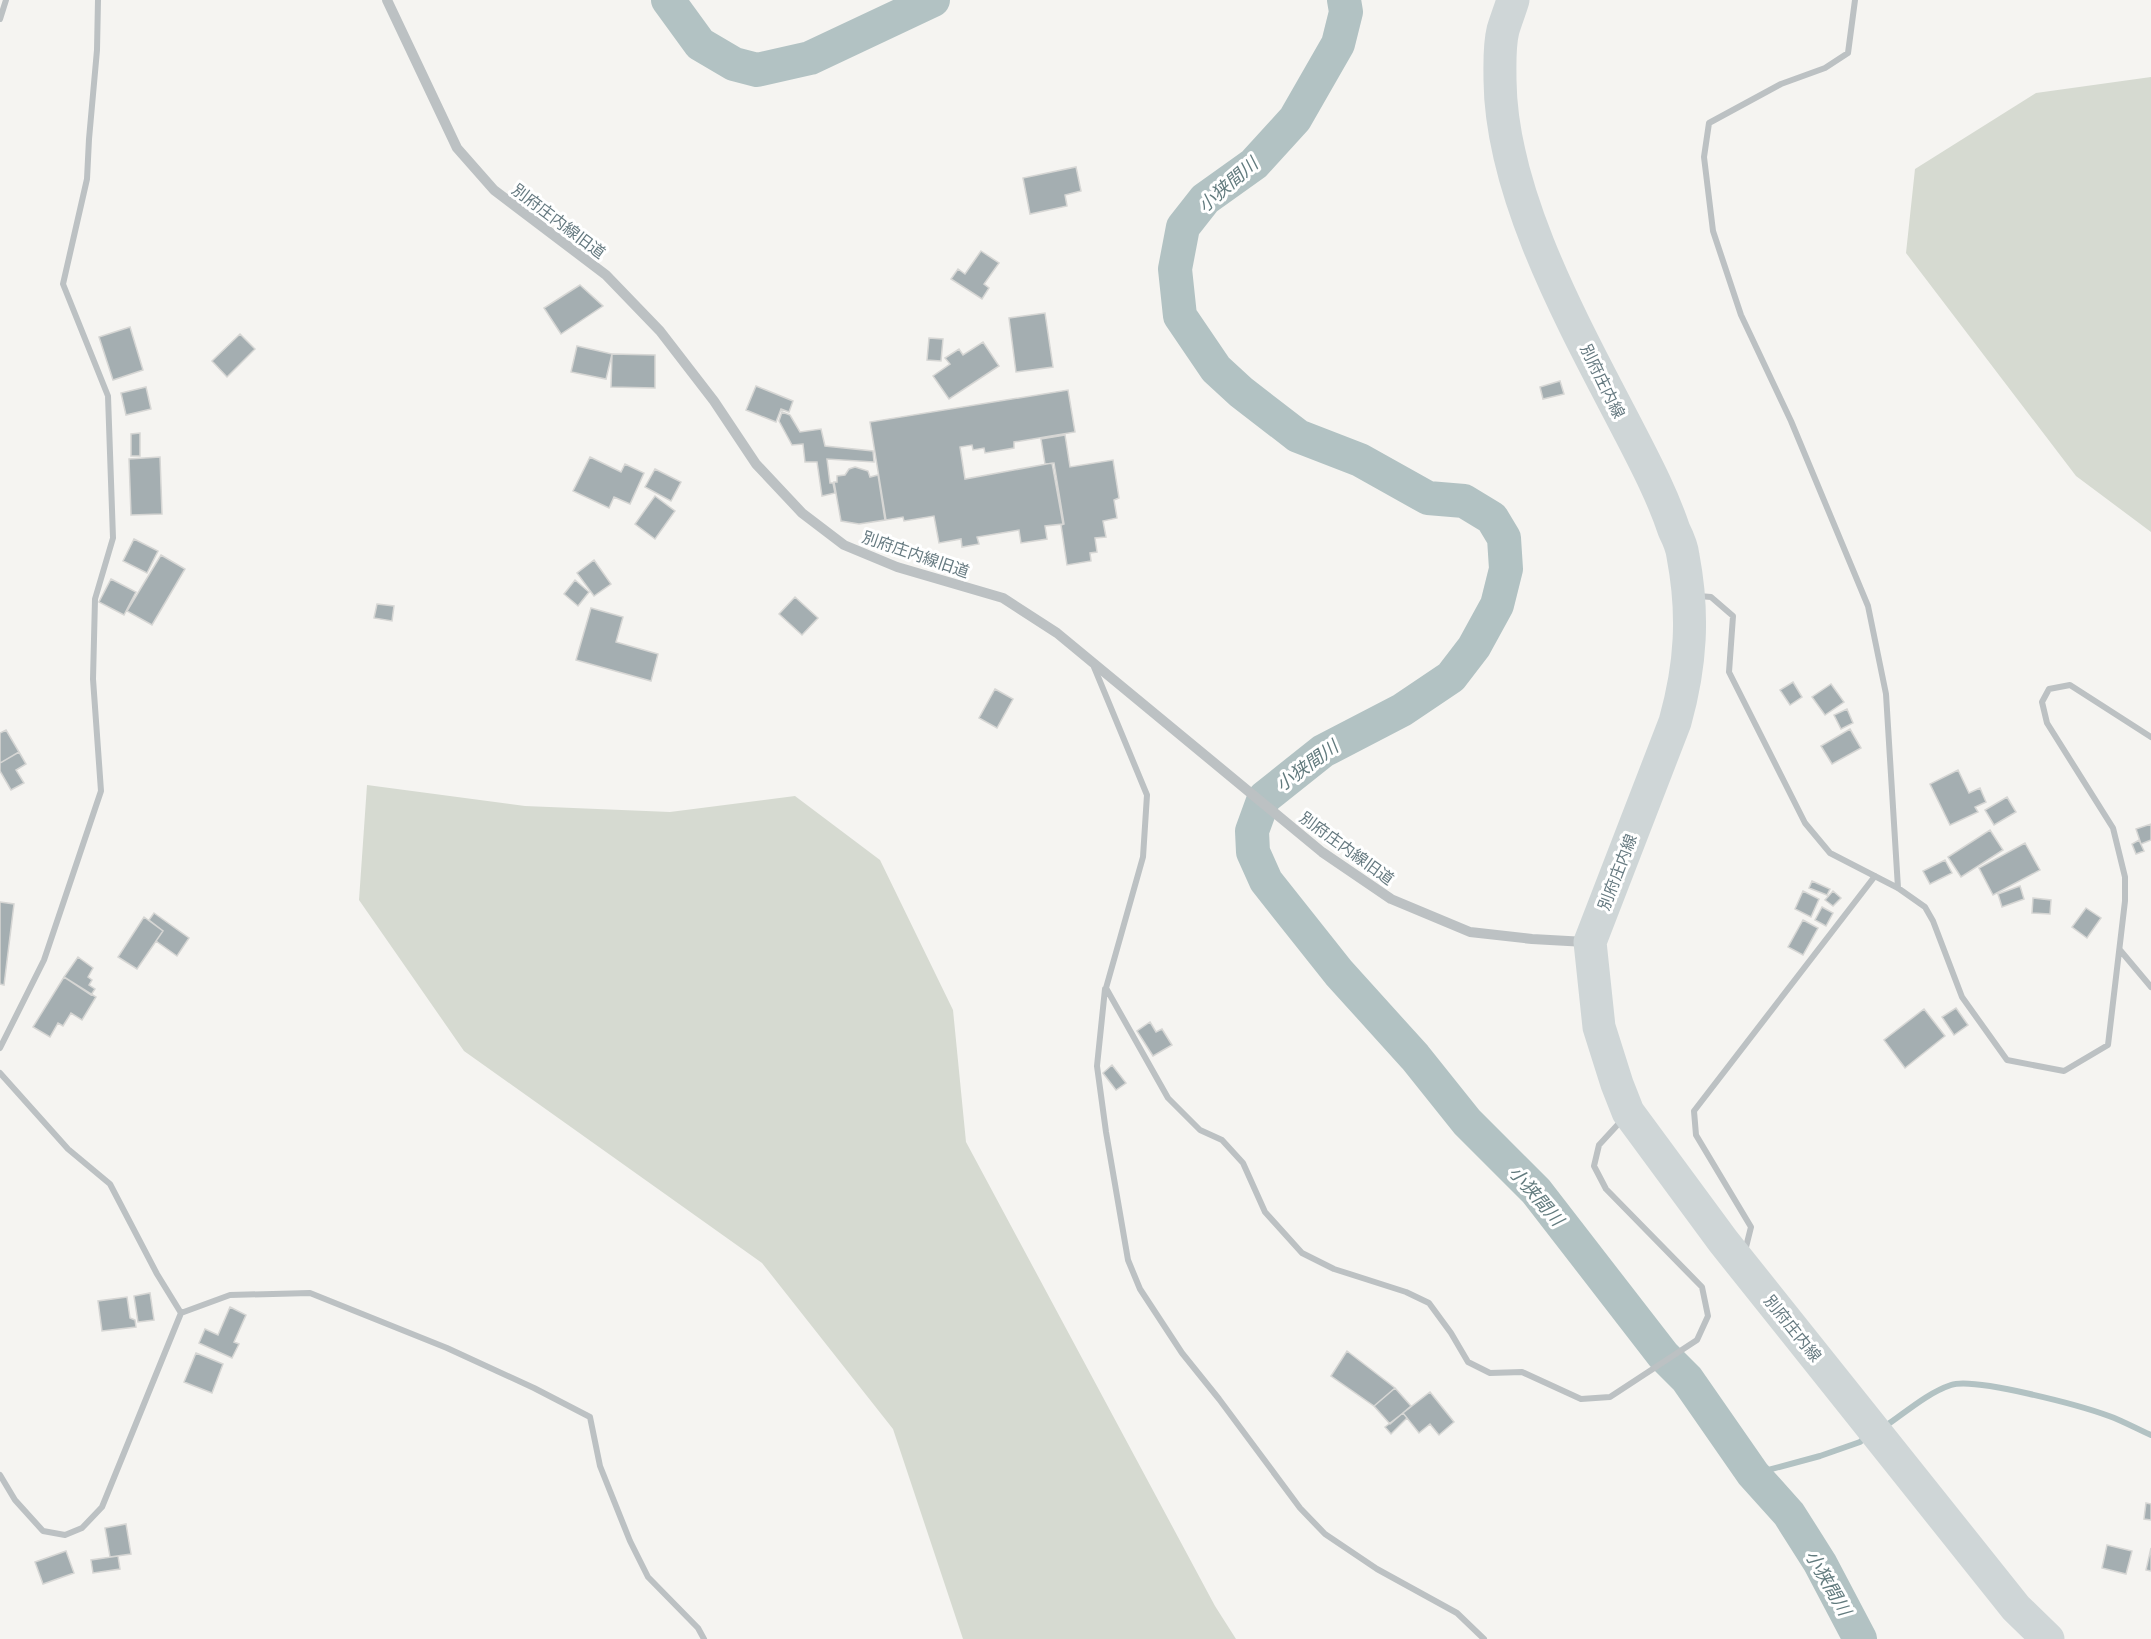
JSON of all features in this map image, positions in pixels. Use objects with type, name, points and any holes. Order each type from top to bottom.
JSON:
[{"type":"main road","name":"別府庄内線","points":[[1513,0],[1503,32],[1500,65],[1500,106],[1509,157],[1539,244],[1560,291],[1664,501],[1683,554],[1689,594],[1690,644],[1685,685],[1675,722],[1590,942],[1599,1027],[1617,1084],[1628,1112],[1742,1264],[2001,1590],[2048,1639]]},
{"type":"street","points":[[0,19],[6,0]]},
{"type":"street","points":[[0,1048],[44,960],[100,791],[93,679],[95,599],[113,538],[108,396],[63,284],[87,179],[97,50],[98,0]]},
{"type":"street","name":"別府庄内線旧道","points":[[387,0],[457,148],[494,190],[606,275],[660,331],[714,401],[756,464],[802,513],[844,545],[897,567],[1003,598],[1057,633],[1322,852],[1391,899],[1470,932],[1532,939],[1590,942]]},
{"type":"street","points":[[1855,0],[1848,53],[1825,68],[1781,84],[1709,123],[1704,157],[1713,231],[1740,315],[1791,421],[1868,606],[1886,694],[1898,888]]},
{"type":"street","points":[[1689,594],[1711,597],[1733,616],[1729,672],[1805,823],[1830,853],[1898,888],[1925,907],[1933,921],[1962,997],[2007,1060],[2064,1071],[2108,1045],[2125,901],[2125,877],[2113,828],[2047,723],[2042,702],[2049,689],[2070,685],[2151,737]]},
{"type":"street","points":[[1093,663],[1147,795],[1143,857],[1106,988],[1097,1066],[1128,1260],[1140,1290],[1182,1353],[1300,1508],[1325,1534],[1377,1569],[1457,1613],[1484,1639]]},
{"type":"street","points":[[1742,1264],[1751,1227],[1696,1135],[1694,1111],[1875,876]]},
{"type":"street","points":[[2120,950],[2151,987]]},
{"type":"street","points":[[1106,988],[1168,1098],[1200,1130],[1222,1140],[1243,1163],[1265,1212],[1302,1253],[1334,1269],[1406,1292],[1429,1304],[1451,1333],[1468,1362],[1490,1373],[1521,1372],[1581,1399],[1610,1397],[1697,1340],[1708,1316],[1702,1287],[1606,1189],[1594,1166],[1599,1145],[1628,1112]]},
{"type":"street","points":[[0,1073],[68,1149],[110,1185],[138,1240],[181,1314]]},
{"type":"street","points":[[0,1475],[15,1500],[43,1530],[65,1535],[82,1528],[102,1507],[181,1314],[230,1295],[310,1293],[447,1348],[590,1417],[600,1466],[630,1541],[648,1577],[698,1628],[704,1639]]},
{"type":"shaded area","points":[[2151,77],[2151,532],[2076,476],[1906,253],[1915,169],[2036,93]]},
{"type":"shaded area","points":[[367,785],[525,806],[670,812],[795,796],[880,860],[953,1010],[966,1142],[1215,1606],[1236,1639],[963,1639],[893,1429],[762,1263],[464,1051],[359,900]]},
{"type":"building","points":[[1076,167],[1081,191],[1065,195],[1067,206],[1030,214],[1023,178]]},
{"type":"building","points":[[981,251],[999,263],[984,284],[989,288],[982,299],[951,279],[958,269],[965,274]]},
{"type":"building","points":[[580,285],[603,306],[561,334],[544,308]]},
{"type":"building","points":[[1045,313],[1053,367],[1016,372],[1009,318]]},
{"type":"building","points":[[130,327],[143,370],[113,380],[99,337]]},
{"type":"building","points":[[240,334],[255,349],[227,377],[212,361]]},
{"type":"building","points":[[929,338],[943,339],[941,361],[927,360]]},
{"type":"building","points":[[983,342],[999,366],[949,399],[933,376],[950,364],[945,358],[959,349],[963,355]]},
{"type":"building","points":[[577,346],[612,354],[606,379],[571,372]]},
{"type":"building","points":[[612,354],[655,355],[655,388],[611,387]]},
{"type":"building","points":[[1560,381],[1564,394],[1543,399],[1540,387]]},
{"type":"building","points":[[756,386],[793,401],[789,412],[781,409],[776,422],[746,410]]},
{"type":"building","points":[[146,387],[151,409],[126,415],[121,393]]},
{"type":"building","points":[[1068,390],[1075,432],[1014,442],[1014,448],[985,453],[984,448],[973,450],[972,445],[960,447],[965,479],[1052,463],[1063,524],[1045,526],[1047,539],[1021,543],[1019,530],[977,537],[979,544],[962,547],[961,539],[939,543],[934,516],[904,521],[903,517],[886,520],[870,422]]},
{"type":"building","points":[[782,412],[790,415],[800,432],[821,429],[825,446],[873,451],[874,462],[827,459],[830,483],[833,483],[835,493],[822,496],[817,462],[805,462],[803,444],[792,445],[779,421]]},
{"type":"building","points":[[140,433],[140,456],[131,456],[131,434]]},
{"type":"building","points":[[1065,435],[1070,467],[1113,460],[1119,498],[1114,500],[1117,518],[1103,521],[1106,537],[1095,538],[1097,552],[1090,553],[1091,561],[1067,565],[1061,525],[1064,524],[1054,463],[1045,464],[1041,439]]},
{"type":"building","points":[[160,457],[162,514],[131,515],[129,459]]},
{"type":"building","points":[[590,457],[621,472],[625,464],[644,473],[630,504],[614,497],[609,508],[573,491]]},
{"type":"building","points":[[855,467],[868,471],[870,477],[878,475],[885,520],[859,524],[841,521],[834,482],[837,482],[837,476],[845,475],[849,469]]},
{"type":"building","points":[[655,469],[681,482],[671,501],[645,487]]},
{"type":"building","points":[[655,496],[675,511],[655,539],[635,524]]},
{"type":"building","points":[[134,539],[158,551],[147,573],[123,561]]},
{"type":"building","points":[[161,555],[185,569],[152,625],[127,611]]},
{"type":"building","points":[[594,560],[611,584],[594,596],[577,573]]},
{"type":"building","points":[[111,579],[136,592],[124,615],[99,602]]},
{"type":"building","points":[[575,580],[589,592],[578,606],[564,594]]},
{"type":"building","points":[[795,597],[818,618],[802,635],[779,614]]},
{"type":"building","points":[[377,604],[394,606],[392,621],[374,618]]},
{"type":"building","points":[[591,608],[623,617],[616,642],[658,654],[651,681],[576,660]]},
{"type":"building","points":[[1793,682],[1802,697],[1790,705],[1780,690]]},
{"type":"building","points":[[1831,684],[1844,702],[1825,715],[1812,697]]},
{"type":"building","points":[[995,689],[1013,699],[997,728],[979,718]]},
{"type":"building","points":[[1847,709],[1853,723],[1841,729],[1834,715]]},
{"type":"building","points":[[1850,729],[1861,748],[1832,764],[1821,746]]},
{"type":"building","points":[[6,730],[19,752],[0,763],[0,733]]},
{"type":"building","points":[[19,752],[26,764],[16,770],[24,783],[11,790],[0,771],[0,763]]},
{"type":"building","points":[[1958,770],[1969,793],[1980,788],[1986,802],[1975,807],[1978,812],[1950,825],[1930,784]]},
{"type":"building","points":[[2007,797],[2016,812],[1994,825],[1985,810]]},
{"type":"building","points":[[2151,824],[2151,840],[2141,844],[2136,829]]},
{"type":"building","points":[[1990,830],[2003,850],[1961,877],[1948,857]]},
{"type":"building","points":[[2139,840],[2144,851],[2136,854],[2132,844]]},
{"type":"building","points":[[2025,843],[2040,870],[1993,895],[1979,868]]},
{"type":"building","points":[[1945,860],[1952,873],[1930,884],[1923,871]]},
{"type":"building","points":[[1812,881],[1830,889],[1827,895],[1809,888]]},
{"type":"building","points":[[2020,886],[2024,899],[2002,907],[1998,894]]},
{"type":"building","points":[[1803,891],[1819,899],[1811,917],[1795,909]]},
{"type":"building","points":[[1833,891],[1841,898],[1833,906],[1825,900]]},
{"type":"building","points":[[2033,898],[2051,900],[2050,914],[2032,913]]},
{"type":"building","points":[[0,902],[14,904],[4,985],[0,984]]},
{"type":"building","points":[[1822,907],[1833,913],[1826,926],[1815,920]]},
{"type":"building","points":[[2086,908],[2101,918],[2087,938],[2072,927]]},
{"type":"building","points":[[154,913],[189,938],[177,956],[156,941],[163,931],[149,920]]},
{"type":"building","points":[[144,917],[163,931],[137,969],[118,957]]},
{"type":"building","points":[[1803,920],[1818,928],[1803,955],[1788,947]]},
{"type":"building","points":[[78,957],[93,968],[88,977],[92,980],[89,985],[95,989],[91,995],[64,977]]},
{"type":"building","points":[[64,977],[96,997],[82,1020],[71,1013],[63,1026],[58,1023],[50,1037],[33,1027]]},
{"type":"building","points":[[1956,1008],[1968,1025],[1954,1035],[1942,1017]]},
{"type":"building","points":[[1924,1009],[1945,1036],[1905,1068],[1884,1040]]},
{"type":"building","points":[[1150,1022],[1156,1032],[1162,1029],[1172,1045],[1153,1056],[1137,1031]]},
{"type":"building","points":[[1112,1065],[1126,1083],[1116,1090],[1103,1073]]},
{"type":"building","points":[[150,1293],[154,1320],[138,1322],[134,1296]]},
{"type":"building","points":[[127,1297],[130,1318],[135,1320],[136,1327],[102,1331],[98,1301]]},
{"type":"building","points":[[230,1307],[246,1315],[234,1342],[239,1344],[232,1358],[199,1343],[205,1329],[218,1335]]},
{"type":"building","points":[[1347,1351],[1395,1388],[1374,1406],[1331,1376]]},
{"type":"building","points":[[196,1353],[223,1364],[212,1393],[184,1382]]},
{"type":"building","points":[[1395,1388],[1411,1406],[1390,1424],[1374,1406]]},
{"type":"building","points":[[1430,1392],[1454,1422],[1439,1435],[1430,1424],[1419,1433],[1403,1413]]},
{"type":"building","points":[[1403,1413],[1407,1418],[1391,1434],[1385,1427]]},
{"type":"building","points":[[2146,1503],[2151,1504],[2151,1520],[2144,1519]]},
{"type":"building","points":[[126,1524],[131,1554],[110,1557],[105,1528]]},
{"type":"building","points":[[2107,1545],[2132,1551],[2126,1574],[2102,1568]]},
{"type":"building","points":[[2151,1548],[2151,1571],[2146,1570]]},
{"type":"building","points":[[66,1551],[74,1573],[43,1584],[35,1562]]},
{"type":"building","points":[[118,1556],[120,1569],[93,1573],[91,1560]]},
{"type":"waterway","name":"小狭間川","points":[[668,0],[700,44],[734,64],[757,70],[810,58],[933,0]]},
{"type":"waterway","name":"小狭間川","points":[[1344,0],[1346,12],[1338,44],[1295,119],[1254,164],[1205,199],[1183,227],[1175,269],[1180,316],[1216,369],[1241,392],[1298,436],[1360,460],[1428,498],[1464,501],[1492,518],[1504,538],[1506,569],[1497,605],[1474,647],[1451,677],[1402,710],[1323,751],[1264,798],[1252,831],[1253,852],[1266,881],[1339,973],[1415,1057],[1467,1122],[1536,1191],[1663,1355],[1687,1379],[1753,1474],[1789,1514],[1820,1563],[1860,1639]]},
{"type":"waterway","points":[[1884,1427],[1933,1393],[1951,1385],[1964,1384],[2029,1394],[2095,1411],[2151,1435]]},
{"type":"waterway","points":[[1753,1474],[1820,1456],[1860,1442],[1867,1436]]}]
